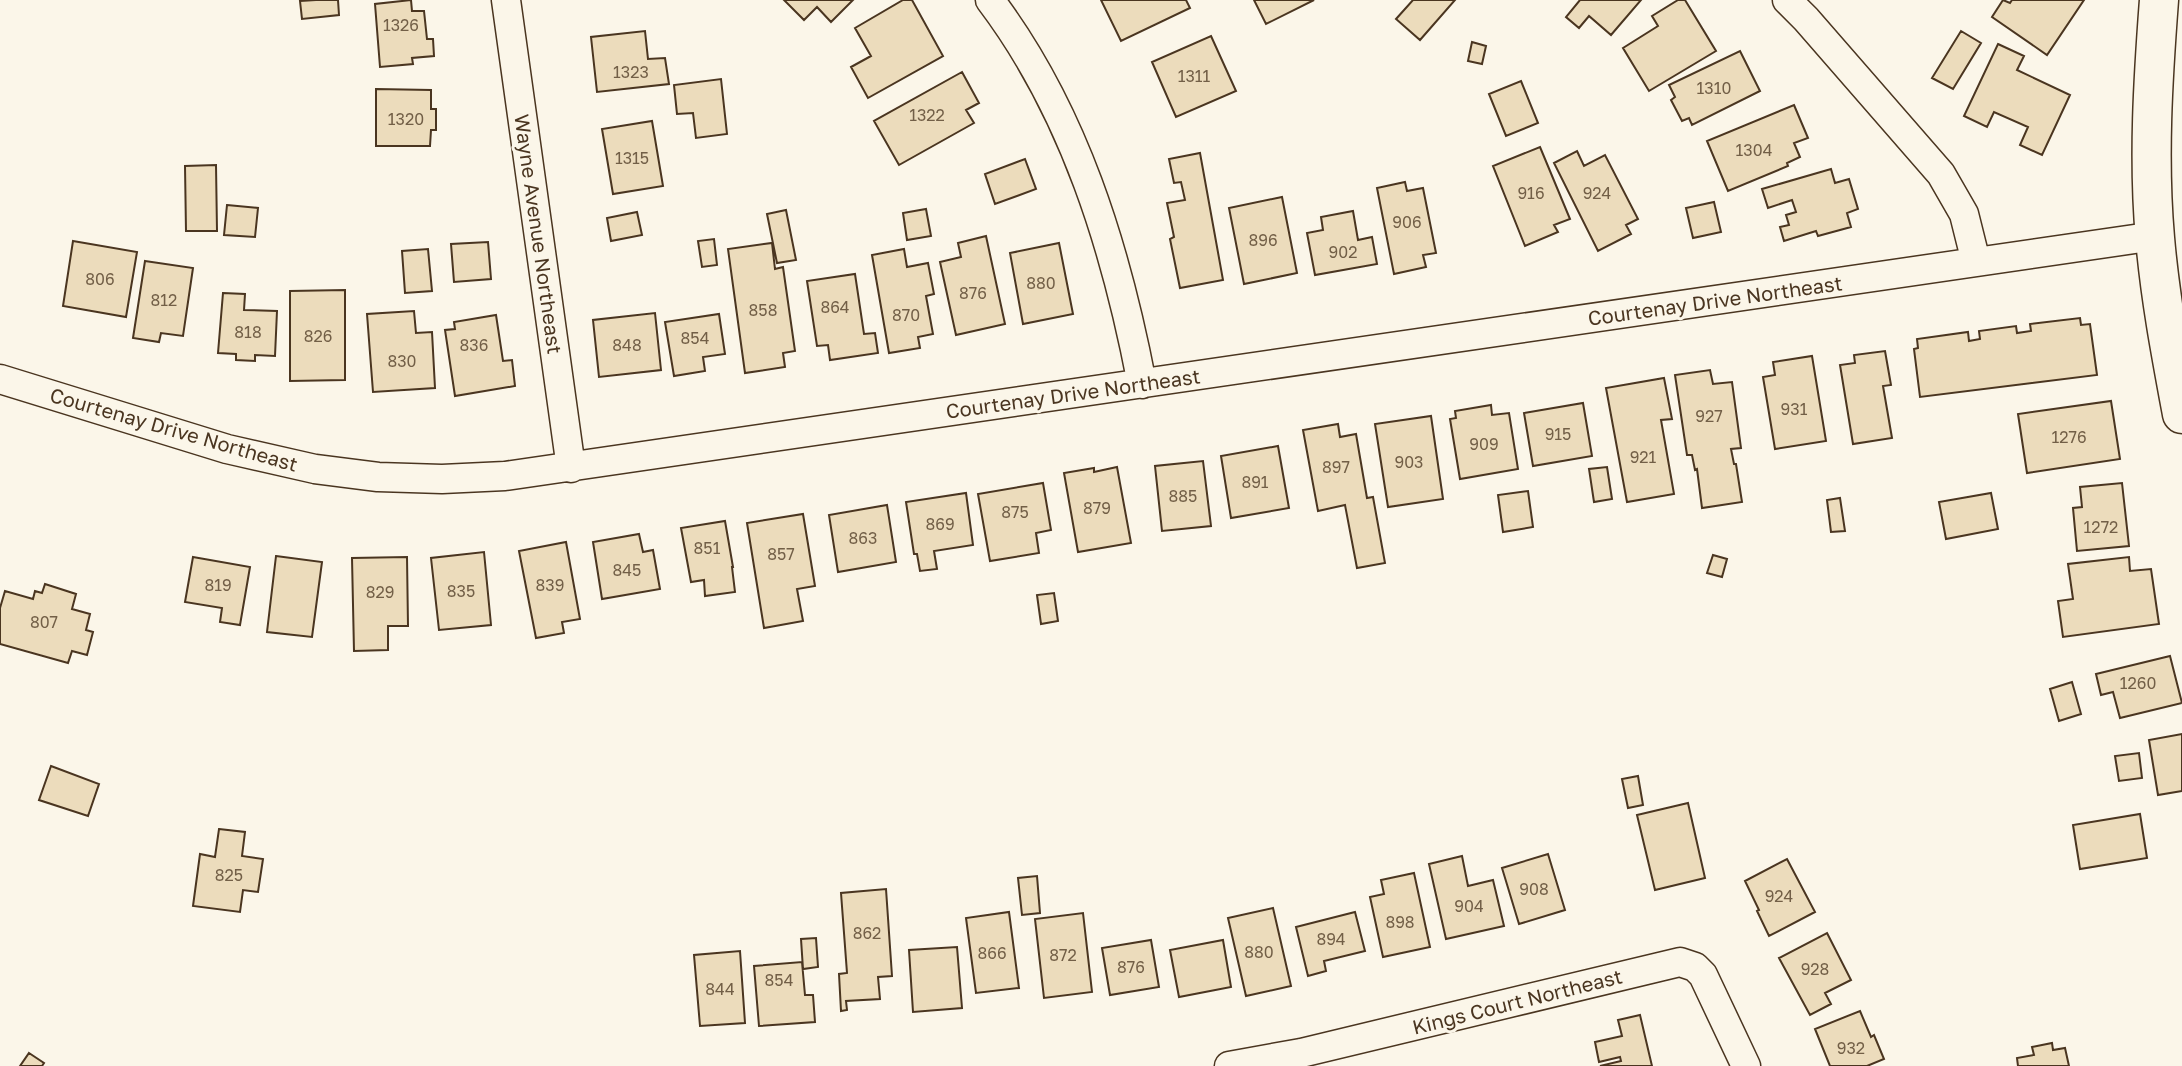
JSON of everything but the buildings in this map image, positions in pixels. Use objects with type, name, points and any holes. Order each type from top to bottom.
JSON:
[{"type":"street","name":"Wayne Avenue Northeast","points":[[506,0],[571,468]]},
{"type":"street","points":[[990,0],[1037,70],[1064,123],[1098,210],[1131,326],[1142,384]]},
{"type":"street","points":[[1787,0],[1941,174],[1964,214],[1976,262]]},
{"type":"street","points":[[2159,0],[2151,153],[2155,236],[2172,306],[2182,414]]},
{"type":"street","name":"Courtenay Drive Northeast","points":[[0,379],[227,449],[315,469],[378,477],[442,479],[505,476],[2155,236]]},
{"type":"street","name":"Kings Court Northeast","points":[[1229,1066],[1301,1053],[1680,962],[1695,967],[1703,975],[1746,1066]]}]
